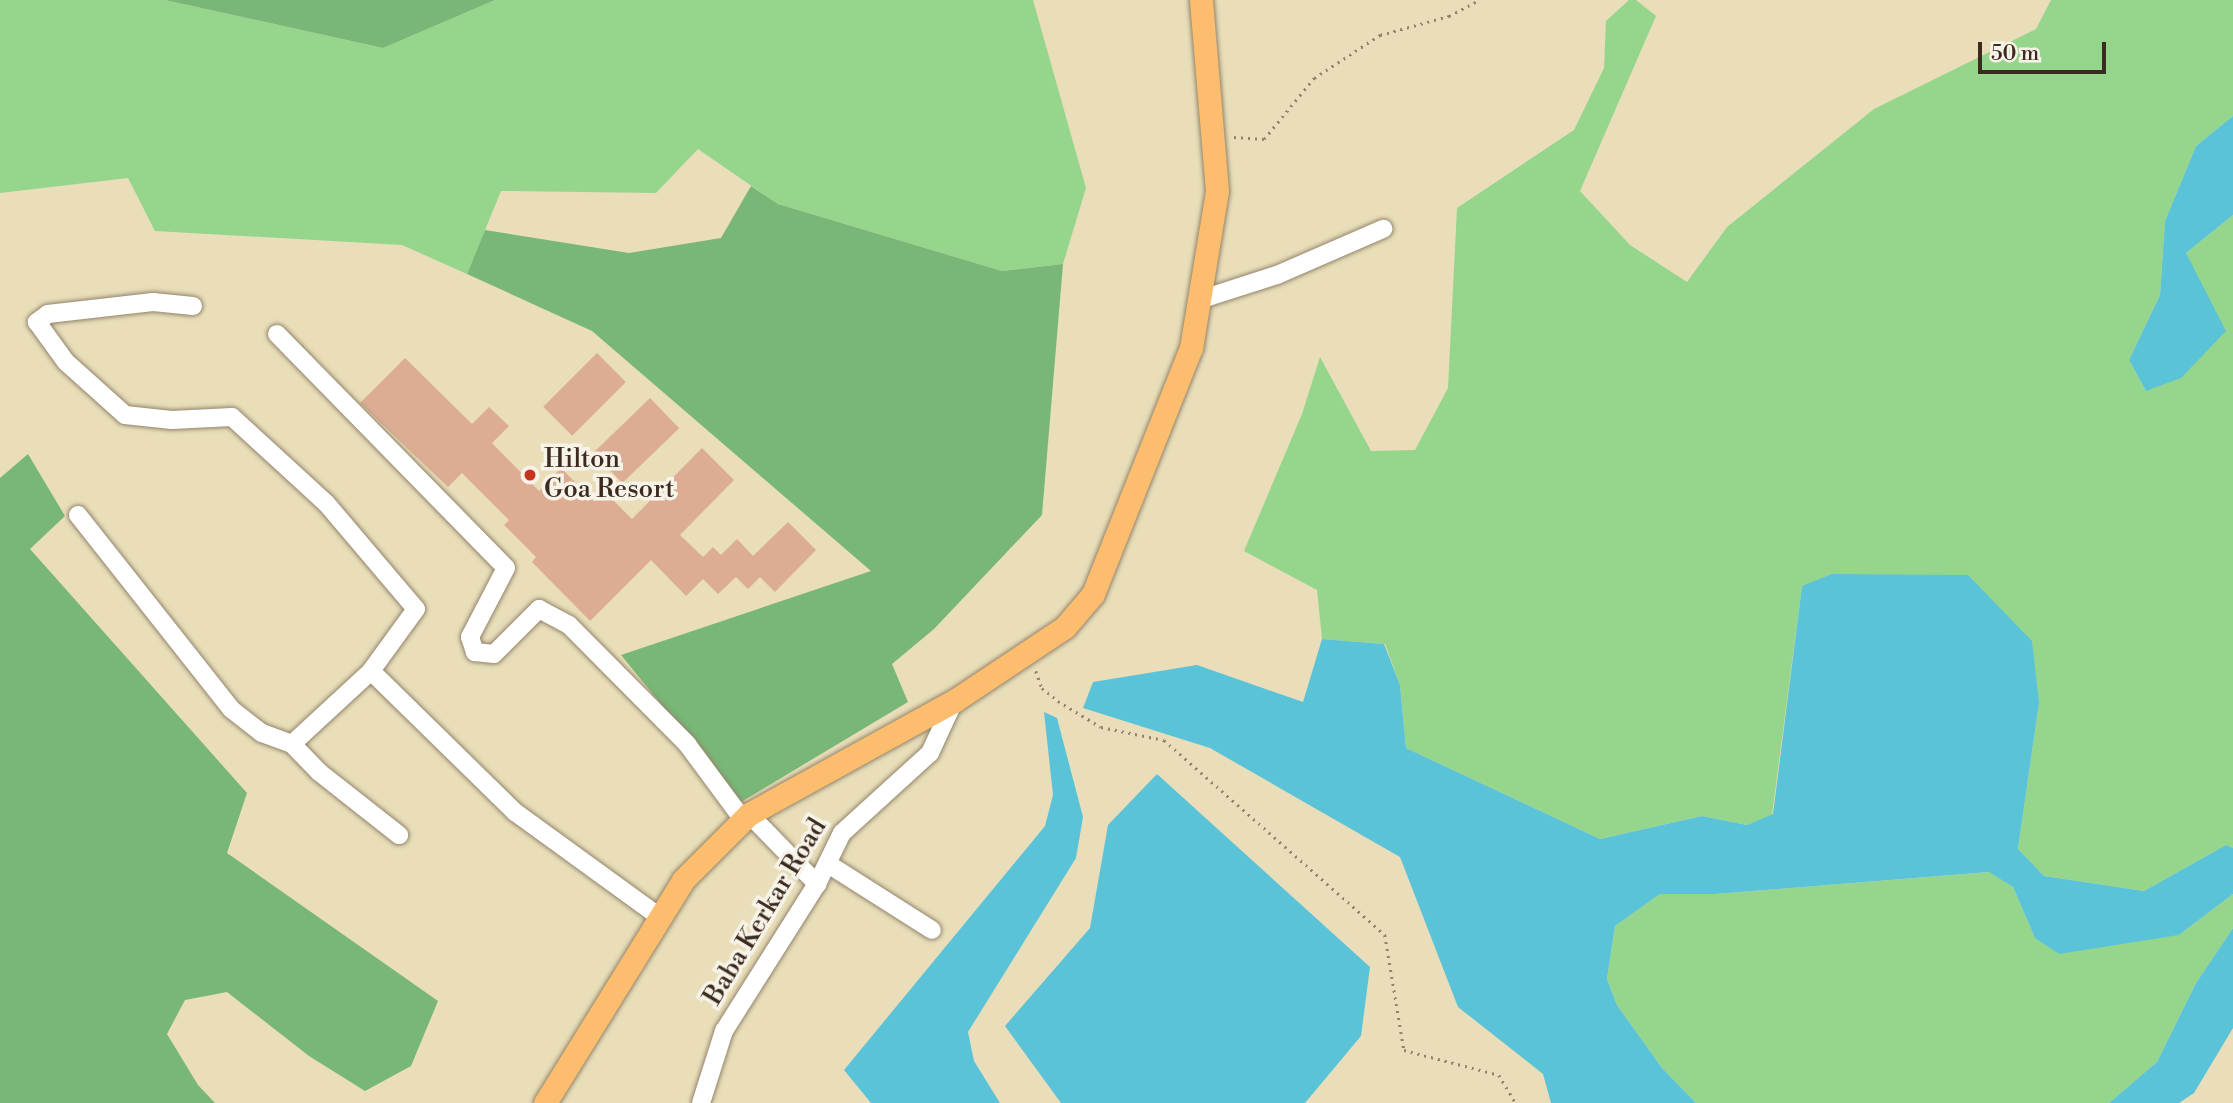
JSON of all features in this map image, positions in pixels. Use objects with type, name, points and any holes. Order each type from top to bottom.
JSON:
[{"type":"main road","points":[[545,1103],[683,880],[747,817],[954,701],[1065,627],[1093,594],[1191,348],[1217,191],[1201,0]]},
{"type":"street","points":[[1199,300],[1277,275],[1382,229]]},
{"type":"street","points":[[193,306],[153,302],[48,314],[37,322],[66,362],[125,415],[172,420],[232,417],[327,503],[416,609],[371,671],[292,744]]},
{"type":"street","points":[[277,334],[506,568],[470,637],[475,652],[494,654],[539,609],[569,625],[687,744],[747,817],[817,884]]},
{"type":"street","points":[[78,515],[231,709],[262,733],[292,744],[319,772],[398,835]]},
{"type":"street","points":[[371,671],[515,812],[661,918]]},
{"type":"street","name":"Baba Kerkar Road","points":[[701,1103],[724,1031],[817,884],[842,833],[930,753],[954,701]]},
{"type":"street","points":[[828,864],[932,930]]},
{"type":"path","points":[[1212,135],[1264,139],[1314,78],[1380,35],[1449,16],[1479,0]]},
{"type":"path","points":[[1042,688],[1101,727],[1164,740],[1385,935],[1405,1050],[1499,1075],[1516,1103]]},
{"type":"green space","points":[[0,0],[165,0],[383,48],[495,0],[1033,0],[1086,188],[1063,264],[1002,271],[778,204],[698,149],[656,193],[501,191],[467,274],[402,245],[155,231],[128,178],[0,193]]},
{"type":"green space","points":[[165,0],[495,0],[383,48]]},
{"type":"green space","points":[[1629,0],[1636,0],[1656,16],[1580,191],[1630,245],[1687,282],[1727,227],[1874,109],[2036,29],[2051,0],[2233,0],[2233,116],[2196,146],[2165,221],[2160,295],[2129,360],[2146,391],[2186,253],[2233,215],[2233,848],[2226,845],[2144,891],[2044,876],[2018,849],[2039,703],[1802,586],[1772,815],[1747,825],[1702,816],[1600,839],[1406,748],[1400,685],[1385,644],[1322,639],[1317,590],[1244,551],[1302,414],[1320,357],[1371,451],[1415,450],[1448,388],[1457,208],[1574,130],[1604,68],[1606,21]]},
{"type":"green space","points":[[751,186],[778,204],[1002,271],[1063,264],[1042,515],[934,629],[892,664],[908,702],[741,802],[621,655],[871,571],[592,331],[467,274],[485,230],[629,253],[721,238]]},
{"type":"green space","points":[[28,454],[65,516],[30,549],[247,793],[227,853],[438,1001],[411,1066],[365,1091],[309,1056],[227,992],[185,1000],[167,1034],[198,1085],[215,1103],[0,1103],[0,478]]},
{"type":"green space","points":[[1990,872],[2013,887],[2035,938],[2179,935],[2233,894],[2233,928],[2196,983],[2157,1062],[2109,1103],[1696,1103],[1662,1068],[1617,1005],[1607,979],[1615,926],[1660,894],[1716,894]]},
{"type":"water","points":[[2233,116],[2233,215],[2186,253],[2226,331],[2181,378],[2146,391],[2129,360],[2160,295],[2165,221],[2196,146]]},
{"type":"water","points":[[1832,574],[1968,575],[2032,641],[2039,703],[2018,849],[2044,876],[2144,891],[2226,845],[2233,848],[2233,894],[2179,935],[2059,954],[2035,938],[2013,887],[1989,872],[1716,894],[1660,894],[1615,926],[1607,979],[1617,1005],[1662,1068],[1696,1103],[1551,1103],[1543,1074],[1458,1007],[1400,857],[1210,748],[1083,708],[1093,682],[1197,665],[1303,702],[1322,639],[1384,644],[1400,685],[1406,748],[1600,839],[1702,816],[1747,825],[1773,814],[1802,586]]},
{"type":"water","points":[[1044,712],[1057,718],[1083,817],[1076,858],[968,1032],[974,1061],[1000,1103],[871,1103],[844,1070],[1045,826],[1053,795]]},
{"type":"water","points":[[1157,774],[1370,967],[1361,1036],[1305,1103],[1061,1103],[1005,1026],[1090,928],[1108,825]]},
{"type":"water","points":[[2233,928],[2233,1028],[2194,1093],[2179,1103],[2109,1103],[2157,1062],[2196,983]]},
{"type":"building","points":[[597,353],[626,382],[572,436],[543,407]]},
{"type":"building","points":[[405,358],[472,424],[489,407],[509,426],[492,443],[539,491],[561,468],[593,500],[603,490],[632,519],[702,448],[734,480],[680,535],[703,557],[713,547],[721,555],[737,539],[753,556],[788,522],[816,550],[775,592],[760,577],[748,589],[736,577],[718,594],[703,579],[686,596],[651,560],[590,621],[532,562],[536,557],[504,525],[509,520],[462,473],[448,487],[360,403]]},
{"type":"building","points":[[650,398],[679,428],[622,483],[593,453]]},
{"type":"place","name":"Hilton Goa Resort","points":[[530,475]]}]
